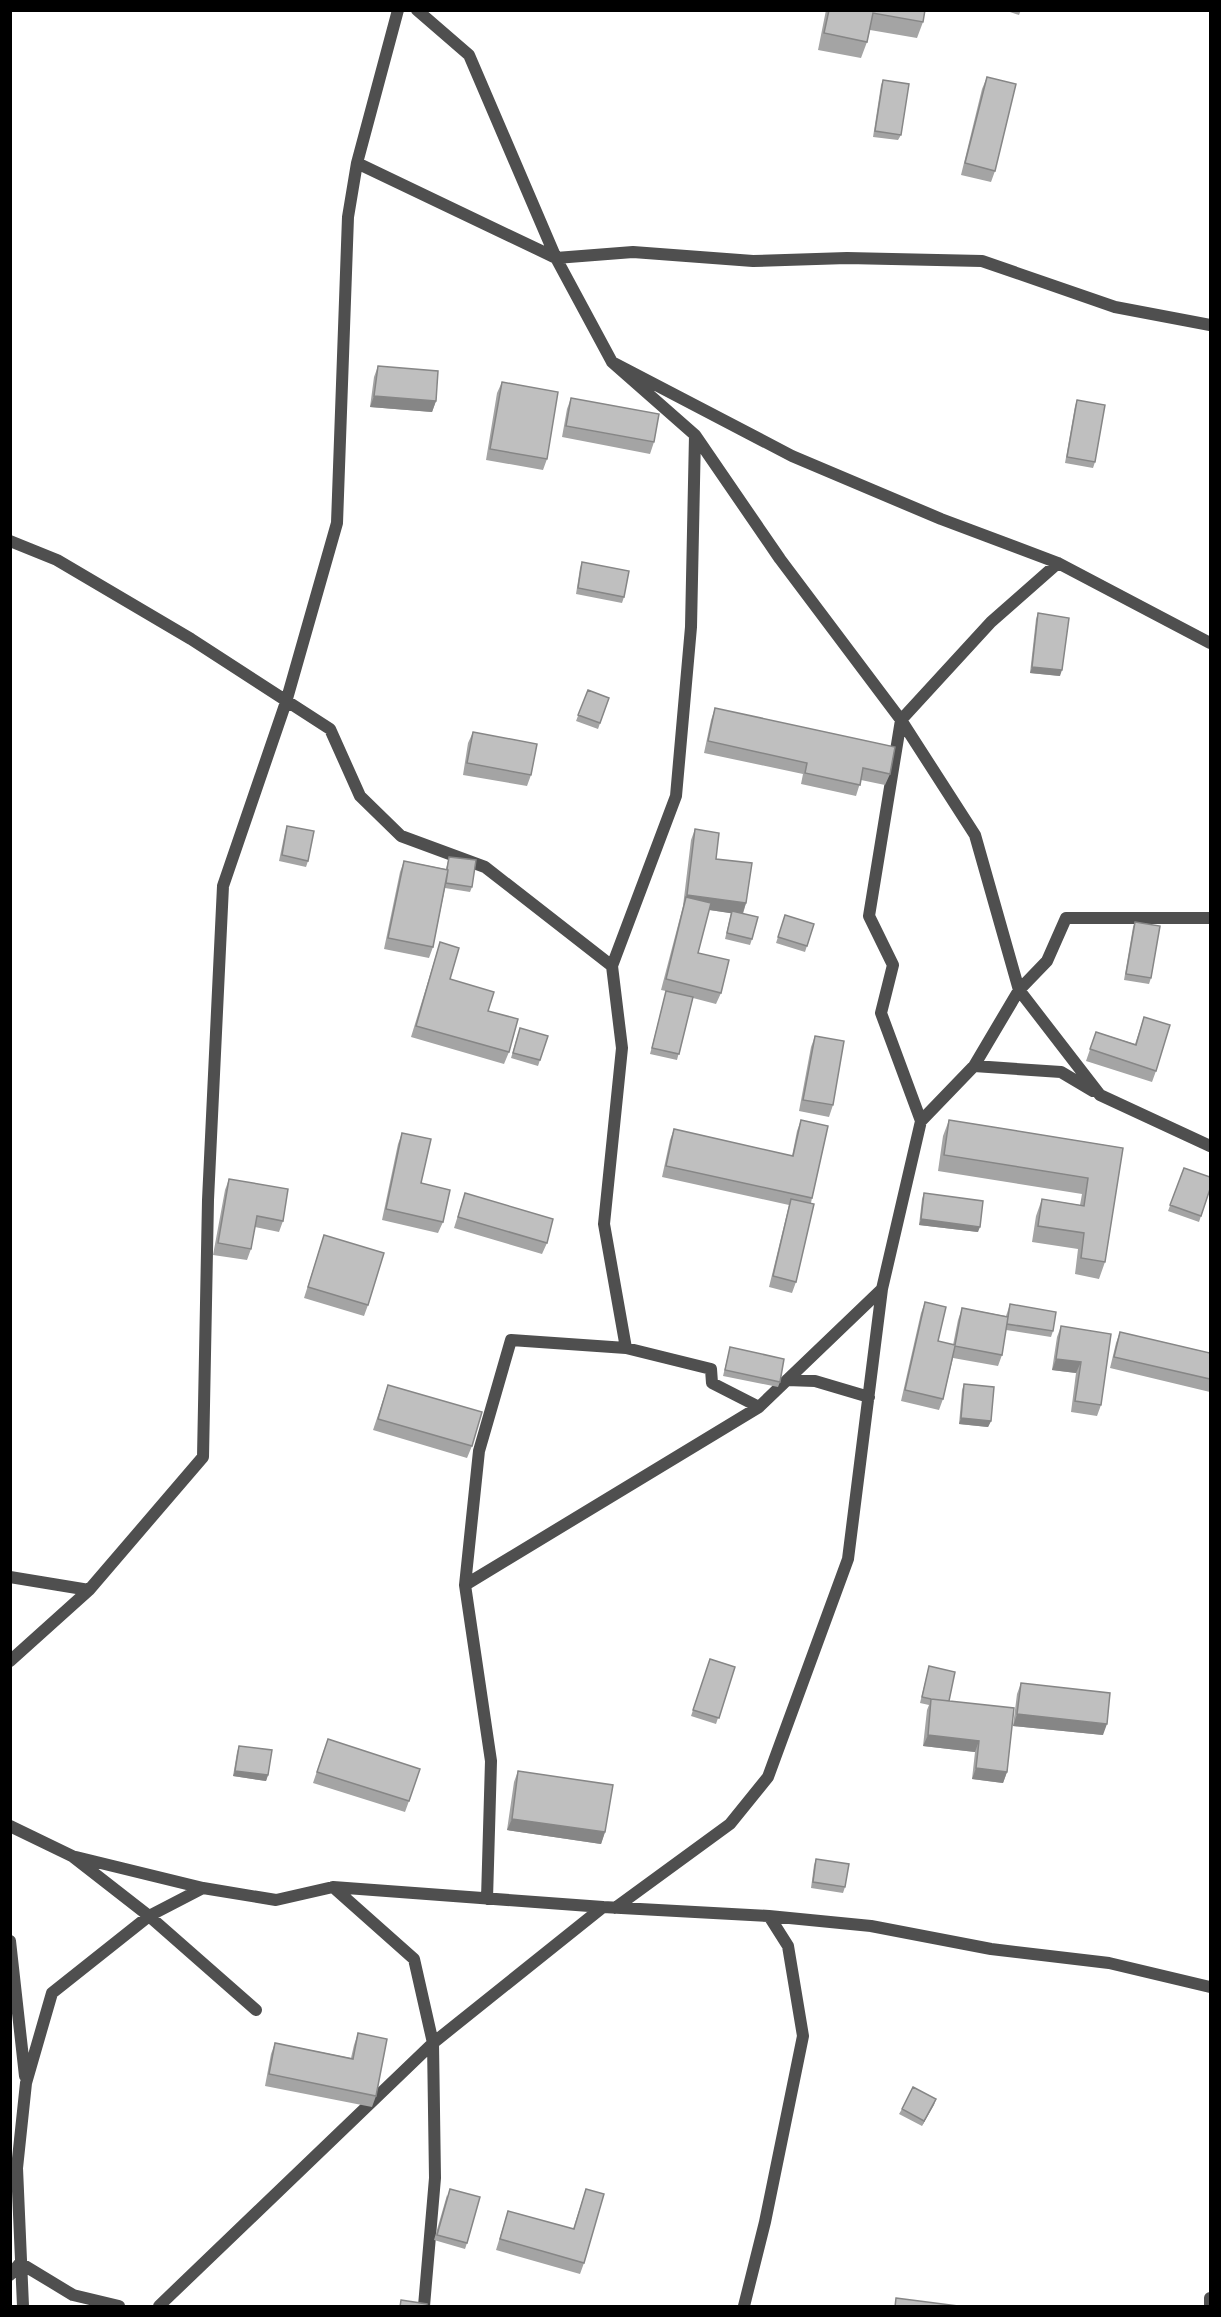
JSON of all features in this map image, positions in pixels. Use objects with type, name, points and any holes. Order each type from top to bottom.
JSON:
[{"type":"street","points":[[10,1661],[90,1590],[203,1457],[208,1200],[223,886],[286,702],[337,523],[348,217],[357,163],[398,10]]},
{"type":"street","points":[[417,10],[469,55],[556,258],[612,362],[695,435],[780,559],[901,720],[975,835],[1019,990],[1100,1095]]},
{"type":"street","points":[[357,163],[556,258],[633,252],[753,261],[847,258],[981,261],[1115,307],[1210,325]]},
{"type":"street","points":[[612,362],[792,456],[940,519],[1058,563],[1210,643]]},
{"type":"street","points":[[626,1348],[604,1224],[622,1048],[612,966],[676,796],[691,627],[695,435]]},
{"type":"street","points":[[10,541],[57,560],[191,639],[330,729],[360,796],[401,836],[485,867],[612,966]]},
{"type":"street","points":[[921,1121],[881,1013],[893,965],[869,916],[901,720],[991,622],[1058,563]]},
{"type":"street","points":[[159,2307],[433,2043],[609,1908],[730,1824],[768,1777],[848,1559],[882,1289],[921,1121],[974,1066],[1019,990],[1047,961],[1066,918],[1210,918]]},
{"type":"street","points":[[974,1066],[1061,1072],[1100,1095],[1210,1146]]},
{"type":"street","points":[[465,1585],[759,1407],[882,1289]]},
{"type":"street","points":[[487,1899],[491,1761],[465,1585],[479,1451],[511,1340],[626,1348],[711,1369],[712,1383],[759,1407]]},
{"type":"street","points":[[787,1380],[815,1381],[868,1397]]},
{"type":"street","points":[[10,1577],[90,1590]]},
{"type":"street","points":[[10,1826],[72,1856],[203,1888],[276,1900],[333,1887],[609,1908],[769,1916],[871,1926],[991,1949],[1109,1963],[1210,1988]]},
{"type":"street","points":[[72,1856],[149,1916],[256,2010]]},
{"type":"street","points":[[333,1887],[414,1959],[433,2043],[435,2178],[424,2307]]},
{"type":"street","points":[[23,2307],[17,2168],[26,2083],[52,1993],[149,1916],[203,1888]]},
{"type":"street","points":[[744,2307],[765,2222],[803,2036],[788,1946],[769,1916]]},
{"type":"street","points":[[10,1941],[26,2083]]},
{"type":"street","points":[[10,2275],[20,2263]]},
{"type":"street","points":[[20,2263],[73,2295],[119,2307]]},
{"type":"street","points":[[1210,2298],[1210,2307]]},
{"type":"building","points":[[829,10],[925,10],[923,22],[873,13],[867,42],[824,33]]},
{"type":"building","points":[[987,77],[1016,84],[995,171],[965,163]]},
{"type":"building","points":[[883,80],[909,84],[901,135],[875,131]]},
{"type":"building","points":[[378,366],[438,371],[436,401],[374,396]]},
{"type":"building","points":[[502,382],[558,392],[547,459],[490,449]]},
{"type":"building","points":[[571,398],[659,414],[654,442],[566,426]]},
{"type":"building","points":[[1077,400],[1105,405],[1095,462],[1067,457]]},
{"type":"building","points":[[582,562],[629,571],[624,597],[578,588]]},
{"type":"building","points":[[1038,613],[1069,618],[1062,670],[1032,667]]},
{"type":"building","points":[[588,690],[609,698],[600,723],[578,715]]},
{"type":"building","points":[[715,708],[895,747],[890,774],[863,768],[860,785],[805,773],[807,763],[708,741]]},
{"type":"building","points":[[473,732],[537,744],[531,775],[467,763]]},
{"type":"building","points":[[287,826],[314,831],[308,861],[282,855]]},
{"type":"building","points":[[695,829],[719,833],[716,859],[752,863],[746,903],[687,895]]},
{"type":"building","points":[[449,857],[476,860],[472,887],[446,883]]},
{"type":"building","points":[[404,861],[448,870],[433,947],[388,938]]},
{"type":"building","points":[[686,897],[711,903],[698,953],[729,960],[721,993],[666,979]]},
{"type":"building","points":[[732,911],[758,917],[752,939],[727,933]]},
{"type":"building","points":[[785,915],[814,924],[807,946],[778,937]]},
{"type":"building","points":[[1135,922],[1160,926],[1151,978],[1126,974]]},
{"type":"building","points":[[440,942],[459,948],[450,979],[494,992],[488,1011],[518,1019],[509,1052],[416,1026]]},
{"type":"building","points":[[666,991],[693,997],[679,1054],[652,1048]]},
{"type":"building","points":[[1144,1017],[1170,1025],[1156,1071],[1090,1049],[1096,1032],[1136,1045]]},
{"type":"building","points":[[520,1028],[548,1036],[540,1060],[513,1053]]},
{"type":"building","points":[[815,1036],[844,1041],[833,1105],[803,1100]]},
{"type":"building","points":[[801,1120],[828,1126],[812,1198],[666,1166],[674,1129],[793,1156]]},
{"type":"building","points":[[949,1120],[1123,1148],[1105,1262],[1081,1258],[1084,1233],[1038,1226],[1042,1199],[1084,1206],[1088,1178],[944,1155]]},
{"type":"building","points":[[402,1133],[431,1139],[421,1183],[450,1190],[443,1222],[386,1209]]},
{"type":"building","points":[[1184,1168],[1210,1177],[1210,1189],[1201,1216],[1170,1205]]},
{"type":"building","points":[[229,1179],[288,1189],[283,1221],[257,1216],[251,1249],[218,1243]]},
{"type":"building","points":[[465,1193],[553,1219],[547,1243],[458,1217]]},
{"type":"building","points":[[924,1193],[983,1201],[980,1227],[921,1219]]},
{"type":"building","points":[[791,1199],[814,1204],[796,1282],[773,1276]]},
{"type":"building","points":[[324,1235],[384,1253],[368,1305],[308,1287]]},
{"type":"building","points":[[925,1302],[946,1307],[938,1341],[955,1345],[962,1308],[1008,1317],[1002,1355],[955,1346],[943,1399],[905,1390]]},
{"type":"building","points":[[1010,1304],[1056,1312],[1053,1331],[1007,1324]]},
{"type":"building","points":[[1061,1326],[1111,1334],[1101,1405],[1075,1401],[1081,1362],[1056,1359]]},
{"type":"building","points":[[1120,1332],[1210,1353],[1210,1379],[1114,1357]]},
{"type":"building","points":[[730,1347],[784,1359],[780,1382],[725,1370]]},
{"type":"building","points":[[964,1384],[994,1387],[991,1421],[961,1418]]},
{"type":"building","points":[[388,1385],[482,1412],[472,1446],[378,1419]]},
{"type":"building","points":[[710,1659],[735,1667],[719,1718],[693,1710]]},
{"type":"building","points":[[929,1666],[955,1672],[949,1701],[922,1697]]},
{"type":"building","points":[[1021,1683],[1110,1693],[1107,1724],[1017,1714]]},
{"type":"building","points":[[931,1699],[1014,1708],[1007,1772],[976,1768],[979,1741],[928,1735]]},
{"type":"building","points":[[328,1739],[420,1769],[409,1801],[317,1772]]},
{"type":"building","points":[[239,1746],[272,1750],[268,1775],[235,1771]]},
{"type":"building","points":[[518,1771],[613,1785],[605,1832],[512,1819]]},
{"type":"building","points":[[816,1859],[849,1864],[845,1887],[813,1882]]},
{"type":"building","points":[[358,2033],[387,2039],[376,2096],[269,2074],[275,2043],[353,2059]]},
{"type":"building","points":[[913,2087],[936,2099],[924,2121],[902,2109]]},
{"type":"building","points":[[450,2189],[480,2197],[467,2243],[437,2235]]},
{"type":"building","points":[[586,2189],[604,2194],[584,2263],[500,2239],[508,2211],[574,2229]]},
{"type":"building","points":[[896,2298],[966,2307],[895,2307]]},
{"type":"building","points":[[401,2300],[427,2304],[427,2307],[400,2307]]}]
